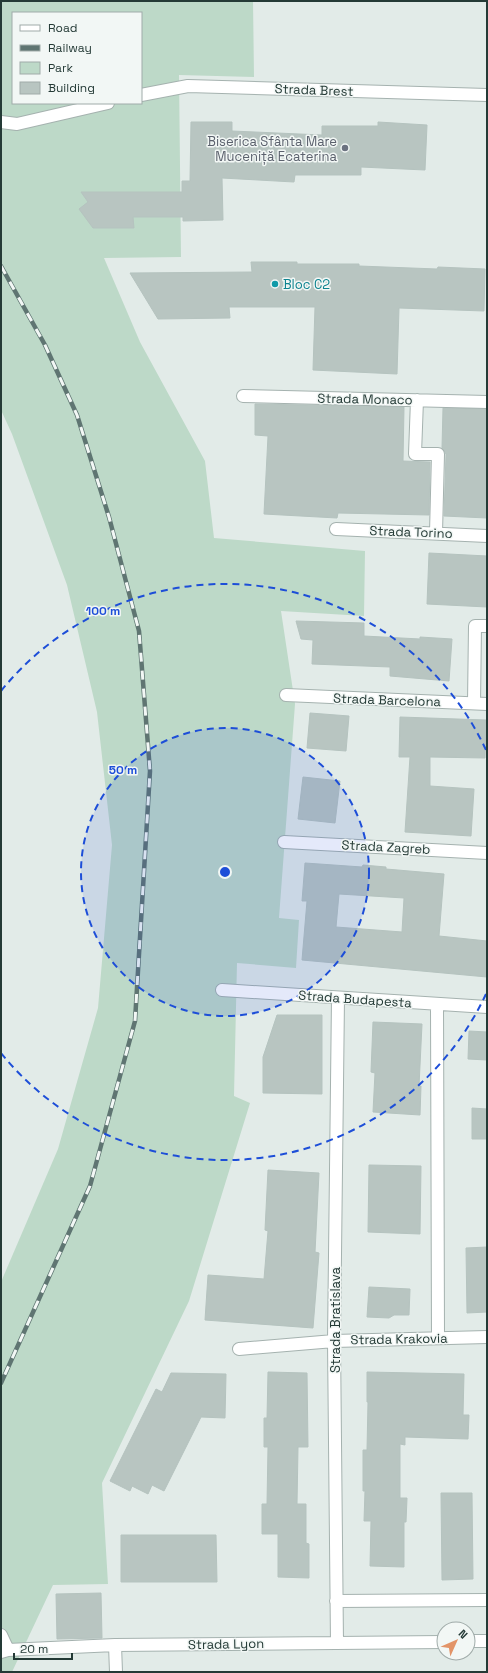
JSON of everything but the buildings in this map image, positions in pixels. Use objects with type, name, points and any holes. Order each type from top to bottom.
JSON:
[{"type":"street","name":"Strada Brest","points":[[142,95],[188,86],[487,95]]},
{"type":"street","points":[[1,122],[17,124],[104,104]]},
{"type":"street","name":"Strada Monaco","points":[[244,396],[487,402]]},
{"type":"street","points":[[417,400],[415,454],[438,454],[436,533]]},
{"type":"street","name":"Strada Torino","points":[[336,529],[487,536]]},
{"type":"street","points":[[474,703],[475,626],[487,626]]},
{"type":"street","name":"Strada Barcelona","points":[[286,695],[487,704]]},
{"type":"street","name":"Strada Zagreb","points":[[284,842],[487,853]]},
{"type":"street","name":"Strada Budapesta","points":[[222,990],[487,1007]]},
{"type":"street","name":"Strada Bratislava","points":[[337,1642],[334,1341],[338,998]]},
{"type":"street","points":[[437,1004],[438,1338]]},
{"type":"street","name":"Strada Krakovia","points":[[239,1349],[334,1341],[487,1337]]},
{"type":"street","points":[[336,1601],[487,1600]]},
{"type":"street","points":[[1,1635],[5,1651]]},
{"type":"street","points":[[476,1641],[487,1641]]},
{"type":"street","name":"Strada Lyon","points":[[5,1651],[115,1645],[436,1642]]},
{"type":"street","points":[[115,1645],[116,1672]]},
{"type":"green space","points":[[1,1],[253,1],[254,77],[179,75],[181,257],[104,258],[140,342],[205,461],[214,538],[365,551],[364,616],[281,611],[295,704],[279,918],[299,920],[296,968],[237,963],[234,1096],[250,1103],[189,1301],[102,1483],[108,1584],[53,1585],[12,1672],[1,1672],[1,1282],[58,1149],[98,1008],[112,845],[97,712],[67,585],[12,434],[1,410]]},
{"type":"railway","points":[[1,266],[45,345],[77,415],[109,517],[139,631],[150,771],[135,1021],[90,1186],[1,1383]]},
{"type":"place","name":"Biserica Sfânta Mare Muceniță Ecaterina","points":[[345,148]]},
{"type":"place","name":"Bloc C2","points":[[275,284]]}]
